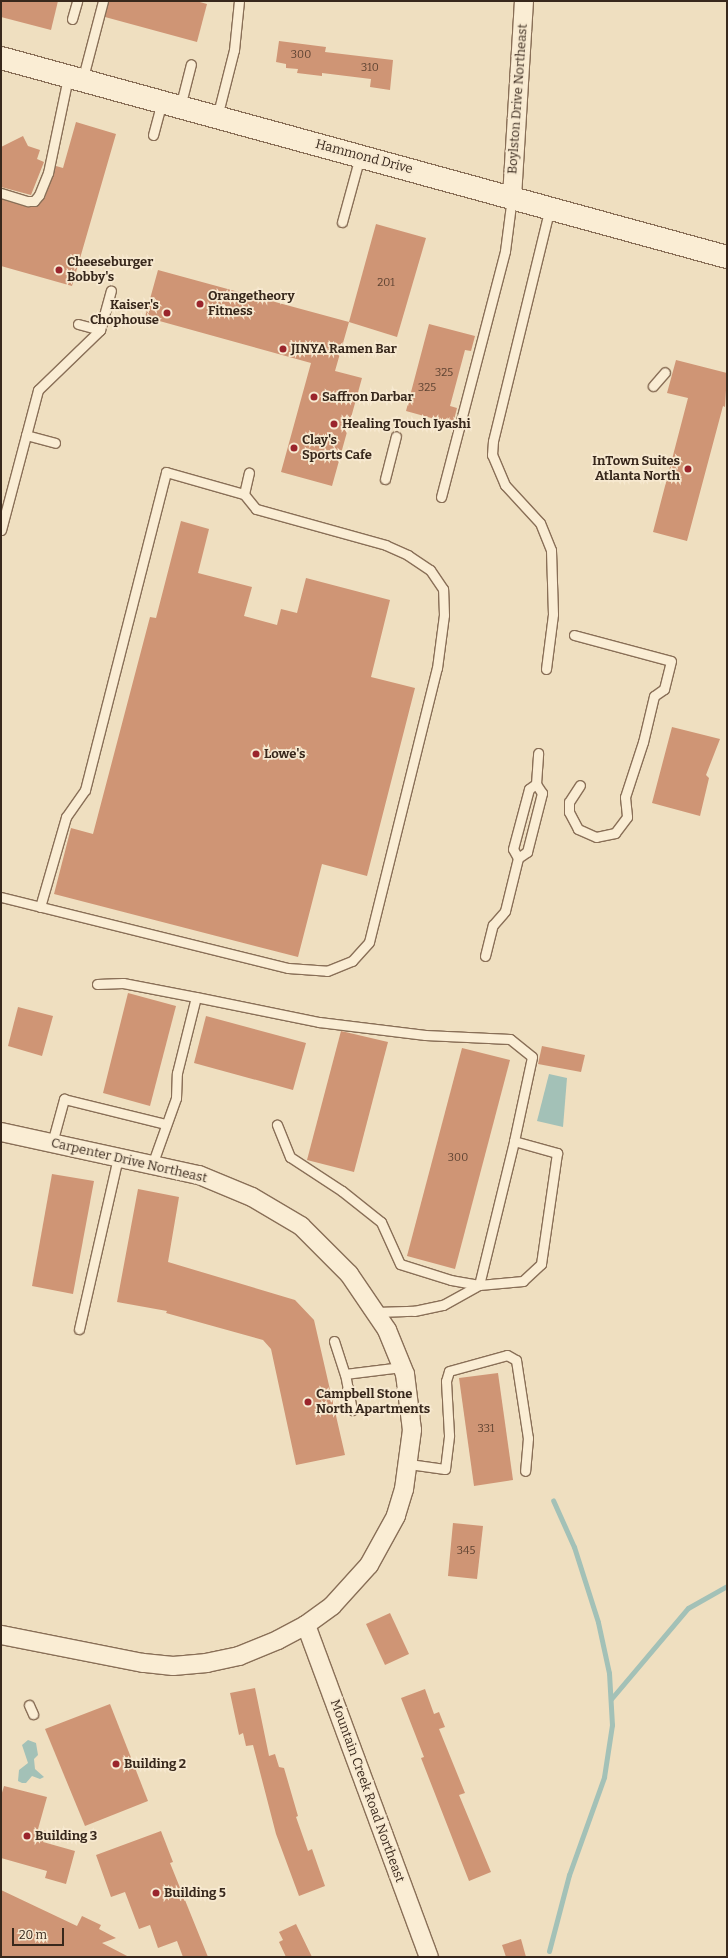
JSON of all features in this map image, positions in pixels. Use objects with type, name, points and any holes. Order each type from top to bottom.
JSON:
[{"type":"street","name":"Boylston Drive Northeast","points":[[512,197],[524,1]]},
{"type":"street","name":"Hammond Drive","points":[[2,61],[171,104],[727,257]]},
{"type":"street","name":"Carpenter Drive Northeast","points":[[1,1132],[199,1176],[252,1197],[301,1226],[349,1274],[376,1312],[396,1348],[410,1402],[412,1430],[409,1464],[396,1516],[369,1565],[332,1606],[306,1625],[278,1640],[239,1656],[207,1663],[173,1666],[143,1663],[1,1636]]},
{"type":"street","name":"Mountain Creek Road Northeast","points":[[306,1625],[429,1957]]},
{"type":"lane","points":[[72,19],[77,1]]},
{"type":"lane","points":[[1,193],[28,201],[34,201],[39,195],[48,173],[75,79],[94,37],[103,1]]},
{"type":"lane","points":[[217,117],[234,50],[239,1]]},
{"type":"lane","points":[[153,136],[191,64]]},
{"type":"lane","points":[[342,222],[360,156]]},
{"type":"lane","points":[[441,497],[505,251],[512,197]]},
{"type":"lane","points":[[546,669],[553,614],[551,550],[540,522],[505,485],[492,455],[493,441],[550,208]]},
{"type":"lane","points":[[1,530],[38,390],[100,330],[111,290]]},
{"type":"lane","points":[[78,324],[100,330]]},
{"type":"lane","points":[[653,386],[665,372]]},
{"type":"lane","points":[[26,435],[55,443]]},
{"type":"lane","points":[[385,479],[396,436]]},
{"type":"lane","points":[[1,897],[40,907],[288,968],[327,971],[352,961],[369,942],[437,668],[444,615],[443,589],[430,570],[408,554],[386,545],[271,515],[256,509],[244,494],[166,472],[85,790],[66,817],[40,907]]},
{"type":"lane","points":[[244,494],[249,473]]},
{"type":"lane","points":[[574,635],[671,662],[664,689],[654,696],[643,742],[626,797],[626,817],[615,833],[596,838],[578,829],[572,821],[569,807],[573,792],[580,785]]},
{"type":"lane","points":[[485,956],[494,925],[504,911],[518,858],[527,852],[542,794],[536,784],[538,753]]},
{"type":"lane","points":[[518,858],[513,850],[529,789],[536,784]]},
{"type":"lane","points":[[97,984],[123,983],[319,1022],[425,1035],[510,1039],[532,1057],[514,1141],[479,1285],[443,1305],[414,1311],[376,1312]]},
{"type":"lane","points":[[152,1165],[176,1098],[177,1073],[196,997]]},
{"type":"lane","points":[[52,1143],[64,1099],[166,1124]]},
{"type":"lane","points":[[277,1124],[290,1157],[342,1191],[381,1222],[400,1264],[451,1280],[479,1285],[523,1281],[541,1264],[557,1153],[514,1141]]},
{"type":"lane","points":[[79,1329],[118,1158]]},
{"type":"lane","points":[[334,1341],[345,1374],[352,1410]]},
{"type":"lane","points":[[409,1464],[444,1469],[449,1435],[446,1381],[449,1371],[507,1355],[516,1360],[528,1438],[525,1471]]},
{"type":"lane","points":[[345,1374],[402,1367]]},
{"type":"lane","points":[[29,1705],[33,1714]]},
{"type":"water","points":[[549,1074],[567,1078],[563,1127],[537,1121]]},
{"type":"water","points":[[28,1740],[36,1743],[38,1755],[34,1759],[35,1769],[44,1777],[40,1779],[32,1776],[26,1783],[22,1783],[18,1781],[19,1770],[28,1763],[22,1745]]},
{"type":"building","points":[[1,1],[58,1],[51,30],[1,17]]},
{"type":"building","points":[[109,1],[196,1],[207,4],[197,42],[105,17]]},
{"type":"building","points":[[279,41],[326,47],[325,52],[393,60],[390,90],[370,87],[371,79],[322,73],[322,76],[297,73],[298,69],[286,68],[286,64],[276,62]]},
{"type":"building","points":[[76,122],[116,134],[72,286],[1,266],[1,199],[27,207],[39,205],[45,197],[56,166],[63,168]]},
{"type":"building","points":[[23,136],[28,146],[40,150],[37,159],[44,162],[31,195],[1,187],[1,147]]},
{"type":"building","points":[[376,224],[426,238],[397,337],[349,322]]},
{"type":"building","points":[[158,270],[349,322],[335,371],[362,378],[332,486],[281,472],[311,363],[145,317]]},
{"type":"building","points":[[429,324],[475,336],[471,351],[465,350],[450,406],[457,408],[453,424],[406,411]]},
{"type":"building","name":"InTown Suites Atlanta North","points":[[676,360],[727,373],[725,407],[723,406],[687,541],[653,532],[688,398],[667,393]]},
{"type":"building","name":"Lowe's","points":[[181,521],[209,529],[198,573],[252,587],[244,616],[277,625],[281,609],[297,613],[306,578],[390,600],[371,677],[415,688],[367,876],[322,864],[298,957],[54,894],[71,828],[93,834],[150,617],[156,618]]},
{"type":"building","points":[[672,727],[720,739],[706,775],[709,778],[700,816],[652,803]]},
{"type":"building","points":[[128,993],[176,1006],[150,1106],[103,1093]]},
{"type":"building","points":[[18,1007],[53,1016],[42,1056],[8,1046]]},
{"type":"building","points":[[206,1016],[306,1043],[293,1090],[194,1063]]},
{"type":"building","points":[[341,1031],[388,1042],[354,1172],[307,1160]]},
{"type":"building","points":[[542,1046],[585,1055],[581,1072],[538,1064]]},
{"type":"building","points":[[462,1048],[510,1060],[455,1269],[407,1256]]},
{"type":"building","points":[[52,1174],[94,1181],[73,1294],[32,1286]]},
{"type":"building","name":"Campbell Stone North Apartments","points":[[138,1189],[179,1197],[168,1262],[295,1300],[314,1320],[345,1455],[296,1465],[271,1349],[263,1340],[166,1313],[167,1311],[117,1302]]},
{"type":"building","points":[[498,1373],[513,1480],[474,1486],[459,1378]]},
{"type":"building","points":[[453,1523],[483,1526],[477,1579],[448,1576]]},
{"type":"building","points":[[390,1613],[409,1654],[385,1665],[366,1624]]},
{"type":"building","points":[[255,1688],[269,1756],[275,1754],[279,1767],[284,1768],[298,1816],[296,1817],[308,1851],[312,1849],[325,1886],[299,1896],[276,1834],[253,1745],[246,1746],[243,1733],[239,1735],[230,1693]]},
{"type":"building","points":[[425,1689],[434,1714],[439,1712],[445,1727],[439,1729],[465,1793],[459,1795],[491,1872],[469,1881],[421,1758],[424,1757],[401,1698]]},
{"type":"building","name":"Building 2","points":[[110,1704],[148,1801],[85,1826],[45,1729]]},
{"type":"building","name":"Building 3","points":[[4,1786],[47,1797],[38,1829],[46,1831],[43,1842],[75,1851],[66,1884],[45,1878],[47,1871],[1,1858],[1,1796]]},
{"type":"building","name":"Building 5","points":[[161,1831],[173,1862],[170,1863],[208,1957],[183,1957],[177,1941],[158,1948],[150,1925],[139,1929],[125,1892],[111,1897],[96,1855]]},
{"type":"building","points":[[1,1890],[77,1926],[82,1916],[101,1925],[99,1929],[116,1938],[102,1943],[129,1957],[1,1957]]},
{"type":"building","points":[[296,1924],[312,1957],[286,1957],[279,1942],[283,1940],[279,1932]]},
{"type":"building","points":[[521,1939],[526,1957],[506,1957],[502,1945]]},
{"type":"waterway","points":[[549,1951],[569,1875],[604,1777],[612,1725],[609,1673],[598,1622],[574,1547],[553,1500]]},
{"type":"waterway","points":[[611,1699],[688,1608],[727,1586]]},
{"type":"place","name":"Cheeseburger Bobby's","points":[[59,270]]},
{"type":"place","name":"Orangetheory Fitness","points":[[200,304]]},
{"type":"place","name":"Kaiser's Chophouse","points":[[167,313]]},
{"type":"place","name":"JINYA Ramen Bar","points":[[283,349]]},
{"type":"place","name":"Saffron Darbar","points":[[314,397]]},
{"type":"place","name":"Healing Touch Iyashi","points":[[334,424]]},
{"type":"place","name":"Clay's Sports Cafe","points":[[294,448]]},
{"type":"place","name":"InTown Suites Atlanta North","points":[[688,469]]},
{"type":"place","name":"Lowe's","points":[[256,754]]},
{"type":"place","name":"Campbell Stone North Apartments","points":[[308,1402]]},
{"type":"place","name":"Building 2","points":[[116,1764]]},
{"type":"place","name":"Building 3","points":[[27,1836]]},
{"type":"place","name":"Building 5","points":[[156,1893]]}]
